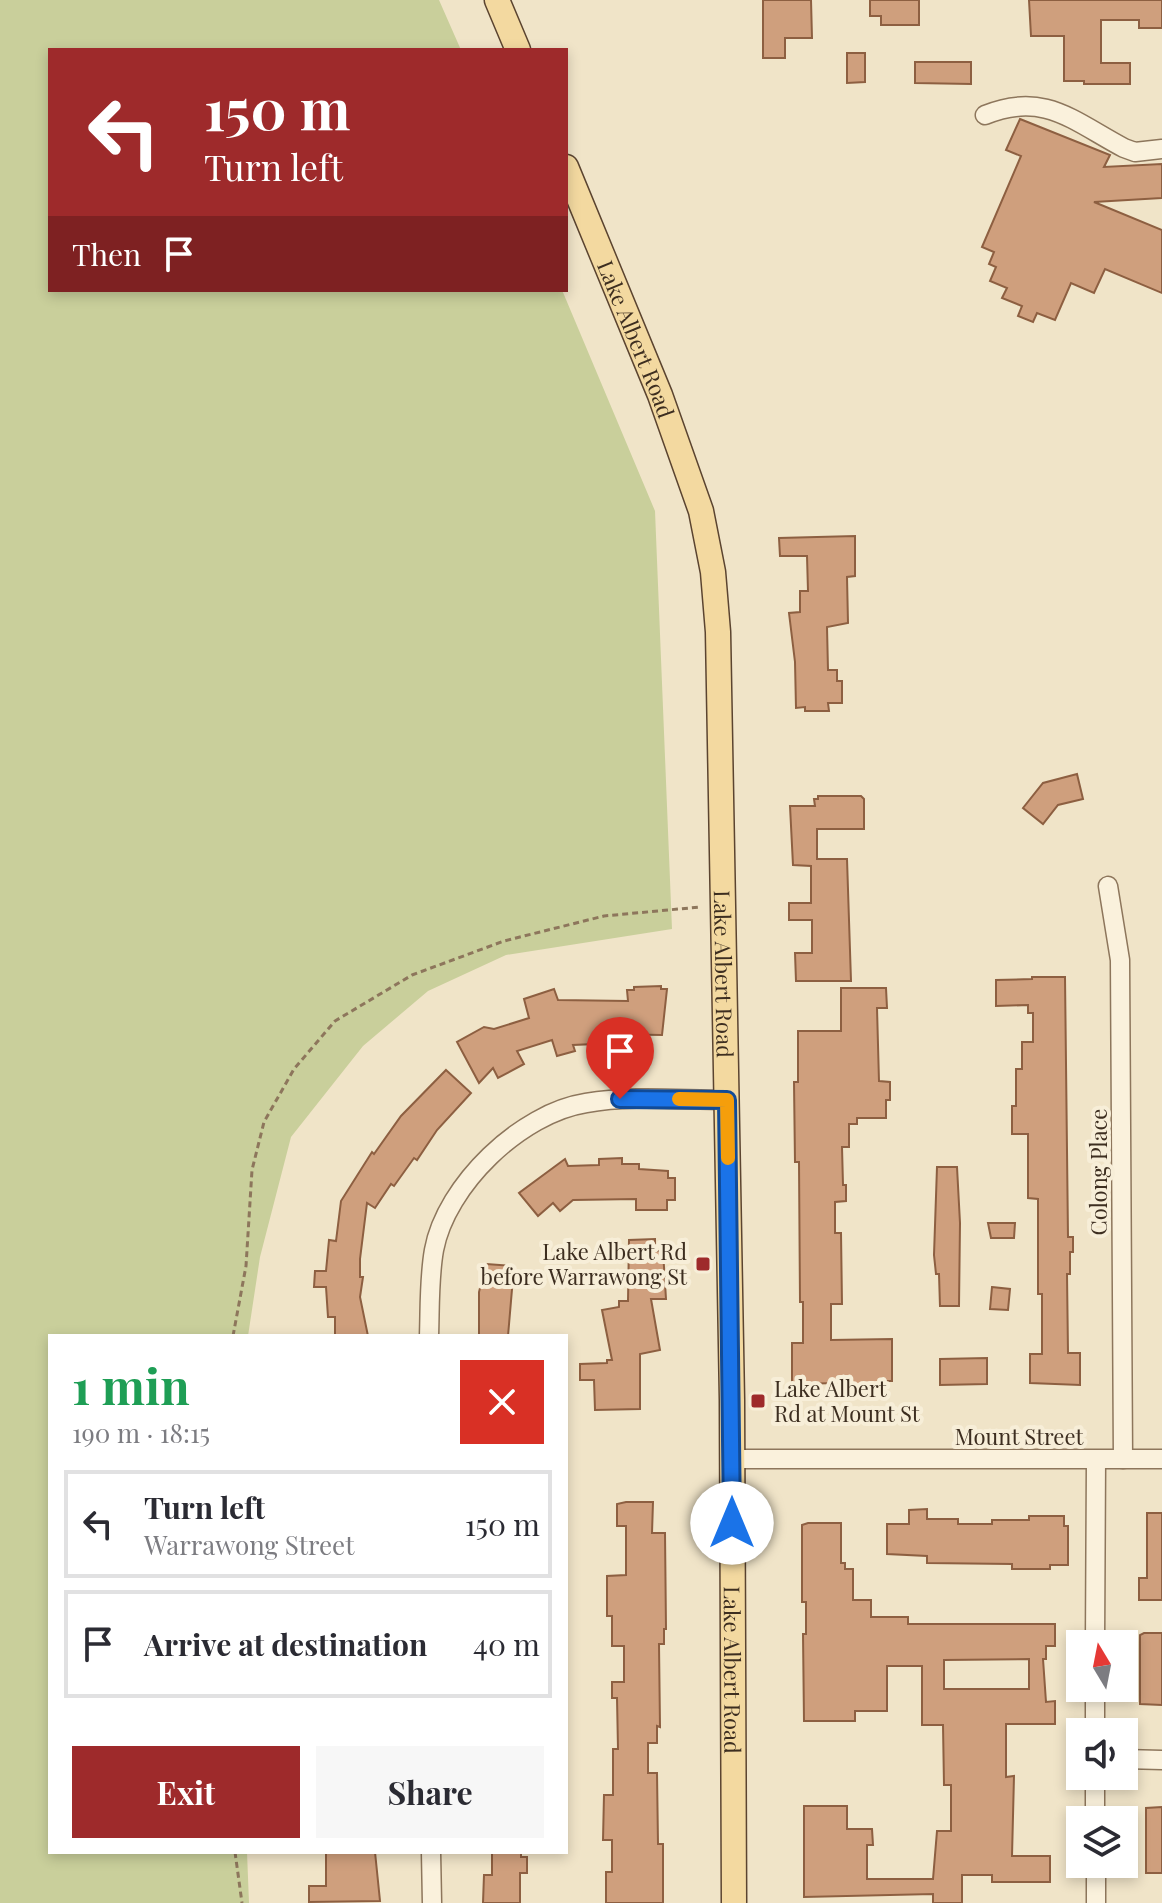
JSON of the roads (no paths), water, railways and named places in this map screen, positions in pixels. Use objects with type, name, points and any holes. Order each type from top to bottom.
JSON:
[{"type":"main road","points":[[497,0],[517,48]]},
{"type":"main road","name":"Lake Albert Road","points":[[568,172],[660,395],[701,511],[713,572],[718,632],[724,905],[732,1459],[734,1903]]},
{"type":"street","points":[[985,115],[1005,107],[1028,104],[1047,107],[1124,148],[1135,152],[1162,149]]},
{"type":"street","name":"Colong Place","points":[[1108,886],[1120,960],[1123,1459]]},
{"type":"street","points":[[429,1334],[434,1247],[448,1213],[468,1181],[490,1155],[551,1114],[582,1103],[620,1099],[727,1100]]},
{"type":"street","name":"Mount Street","points":[[732,1459],[1162,1459]]},
{"type":"street","points":[[1095,1630],[1096,1460]]},
{"type":"street","points":[[1138,1759],[1162,1760]]},
{"type":"street","points":[[431,1854],[432,1903]]},
{"type":"street","points":[[1096,1878],[1096,1903]]},
{"type":"place","name":"Lake Albert Rd before Warrawong St","points":[[703,1264]]},
{"type":"place","name":"Lake Albert Rd at Mount St","points":[[758,1401]]}]
